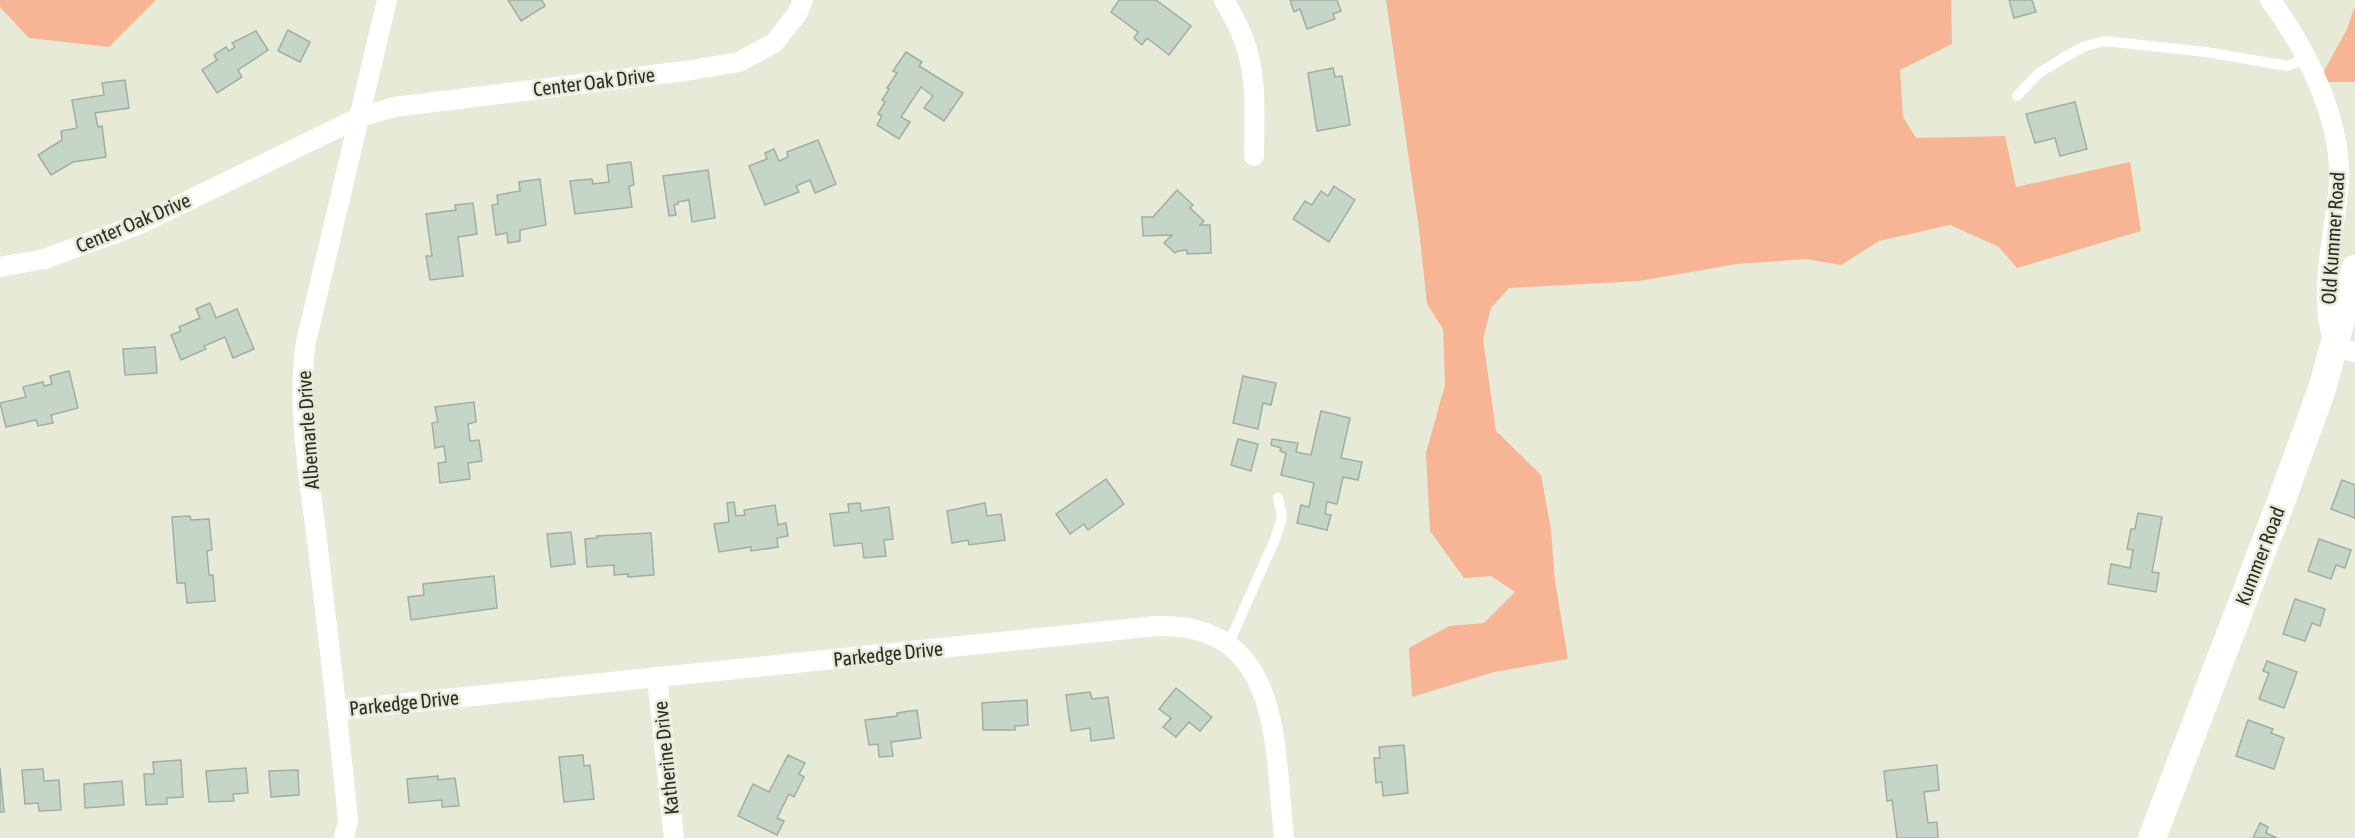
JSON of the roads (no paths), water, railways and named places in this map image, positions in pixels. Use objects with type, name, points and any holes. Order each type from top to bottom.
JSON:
[{"type":"street","points":[[358,118],[387,0]]},
{"type":"street","name":"Center Oak Drive","points":[[0,267],[44,259],[140,224],[358,118],[394,107],[739,62],[774,43],[797,14],[802,0]]},
{"type":"street","points":[[1224,0],[1244,39],[1249,58],[1254,98],[1254,156]]},
{"type":"street","name":"Old Kummer Road","points":[[2270,0],[2283,17],[2318,82],[2338,154],[2339,180],[2328,314],[2345,349]]},
{"type":"street","name":"Albemarle Drive","points":[[344,838],[348,821],[306,449],[302,368],[358,118]]},
{"type":"street","name":"Kummer Road","points":[[2152,838],[2322,389],[2345,349],[2355,269]]},
{"type":"street","name":"Parkedge Drive","points":[[337,710],[1156,626],[1200,629],[1211,633],[1237,652],[1259,681],[1268,706],[1284,838]]},
{"type":"street","name":"Katherine Drive","points":[[657,677],[674,838]]},
{"type":"lane","points":[[2017,96],[2039,73],[2056,62],[2085,46],[2105,41],[2206,52],[2287,66],[2307,58]]},
{"type":"lane","points":[[1228,645],[1276,537],[1282,517],[1278,498]]}]
